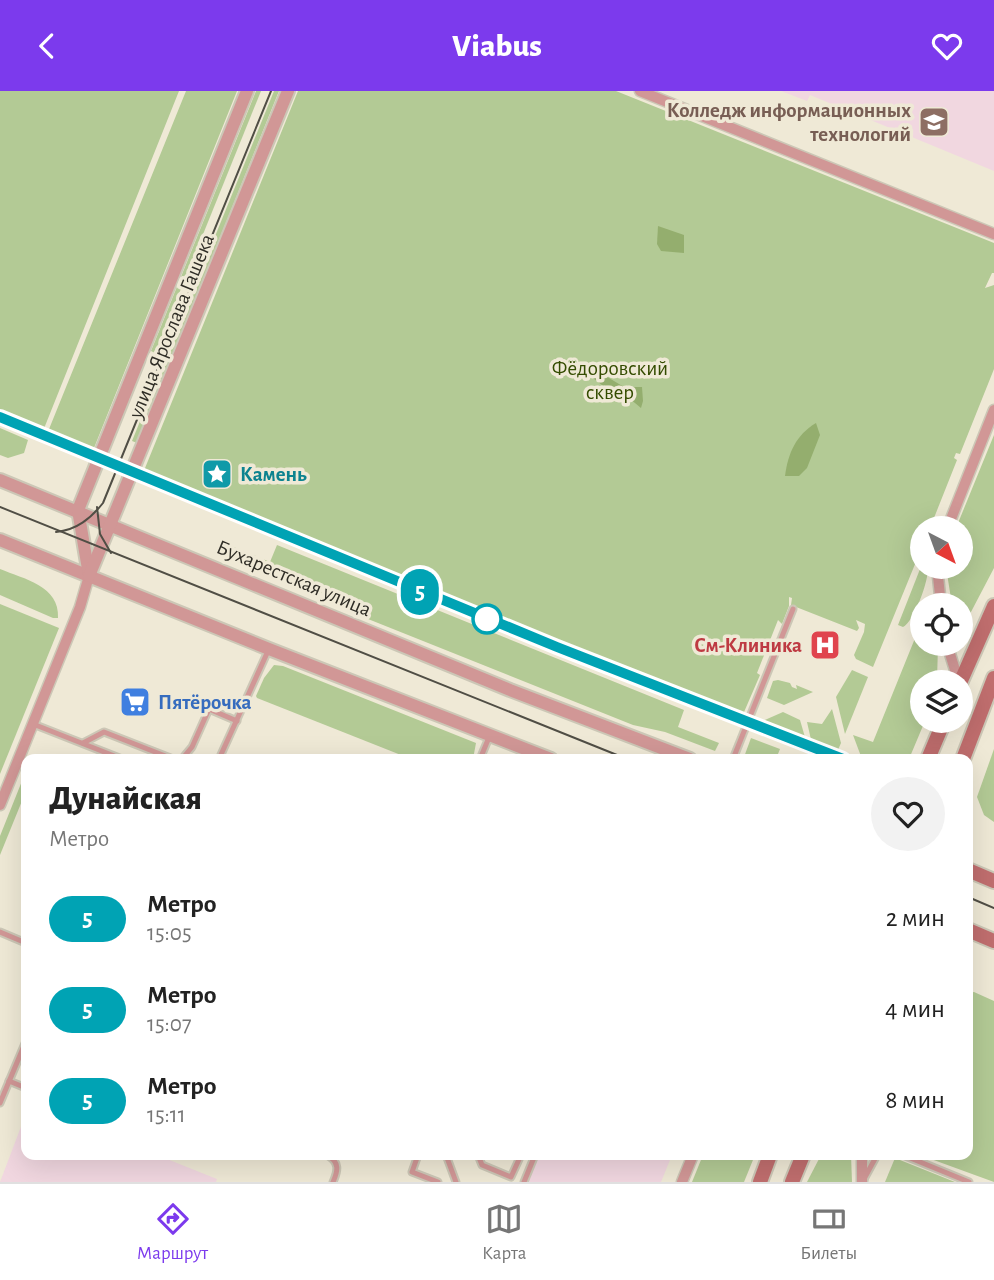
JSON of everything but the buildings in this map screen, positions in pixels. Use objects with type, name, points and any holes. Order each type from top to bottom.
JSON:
[{"type":"main road","points":[[965,670],[994,606]]},
{"type":"main road","points":[[965,754],[988,707],[994,678]]},
{"type":"main road","points":[[930,754],[939,733]]},
{"type":"main road","points":[[973,872],[994,881]]},
{"type":"main road","points":[[973,932],[994,941]]},
{"type":"main road","points":[[760,1182],[768,1160]]},
{"type":"main road","points":[[792,1182],[801,1160]]},
{"type":"street","name":"улица Ярослава Гашека","points":[[89,576],[78,510],[247,91]]},
{"type":"street","name":"улица Ярослава Гашека","points":[[0,805],[80,607],[89,576],[288,91]]},
{"type":"street","points":[[640,91],[994,234]]},
{"type":"street","points":[[952,516],[994,410]]},
{"type":"street","name":"Бухарестская улица","points":[[0,480],[510,689],[677,754]]},
{"type":"street","points":[[0,540],[538,754]]},
{"type":"street","points":[[682,1182],[691,1160]]},
{"type":"street","points":[[862,1160],[862,1182]]},
{"type":"lane","points":[[735,754],[793,609]]},
{"type":"lane","points":[[221,754],[269,649]]},
{"type":"lane","points":[[186,754],[209,709],[237,721]]},
{"type":"lane","points":[[33,724],[110,754]]},
{"type":"lane","points":[[83,743],[104,732],[160,754]]},
{"type":"lane","points":[[482,754],[490,735]]},
{"type":"lane","points":[[0,932],[21,941]]},
{"type":"lane","points":[[0,1103],[21,1053]]},
{"type":"lane","points":[[9,1081],[21,1086]]},
{"type":"lane","points":[[333,1182],[337,1165],[334,1160]]},
{"type":"lane","points":[[416,1160],[412,1172],[438,1182]]},
{"type":"lane","points":[[448,1160],[456,1182]]},
{"type":"lane","points":[[480,1160],[482,1165],[511,1177],[519,1160]]},
{"type":"lane","points":[[524,1182],[533,1160]]},
{"type":"lane","points":[[862,1182],[874,1160]]},
{"type":"lane","points":[[915,1160],[969,1182]]},
{"type":"shaded area","name":"Колледж информационных технологий","points":[[781,91],[994,91],[994,171],[810,95],[807,101]]},
{"type":"shaded area","points":[[21,1127],[21,1160],[170,1160],[217,1179],[216,1182],[0,1182]]},
{"type":"shaded area","points":[[536,1160],[670,1160],[661,1182],[527,1182]]},
{"type":"green space","points":[[0,91],[179,91],[41,436],[0,420]]},
{"type":"green space","points":[[186,91],[237,91],[92,453],[88,451],[82,455],[45,439]]},
{"type":"green space","points":[[256,91],[261,91],[155,353],[151,351]]},
{"type":"green space","points":[[274,91],[279,91],[137,443],[132,441]]},
{"type":"green space","name":"Фёдоровский сквер","points":[[298,91],[616,91],[994,243],[994,273],[985,288],[994,285],[994,369],[960,454],[956,453],[954,458],[957,460],[935,516],[910,516],[910,576],[873,667],[856,659],[854,655],[865,624],[856,620],[859,628],[857,631],[791,605],[792,598],[789,597],[789,606],[782,624],[778,620],[757,673],[760,675],[738,726],[343,562],[339,563],[198,502],[196,504],[141,478]]},
{"type":"green space","points":[[658,226],[684,235],[684,253],[661,251],[657,244]]},
{"type":"green space","points":[[599,372],[624,387],[642,387],[641,408],[629,398],[620,399],[589,375]]},
{"type":"green space","points":[[816,423],[820,435],[807,468],[799,476],[785,476],[794,445],[803,433]]},
{"type":"green space","points":[[0,428],[28,440],[24,453],[8,458],[0,455]]},
{"type":"green space","points":[[994,435],[994,568],[973,608],[973,593],[950,593],[948,579],[973,579],[973,516],[961,516]]},
{"type":"green space","points":[[229,545],[270,562],[277,545],[684,710],[678,727],[719,743],[715,751],[665,732],[633,725],[368,619],[324,594],[226,555]]},
{"type":"green space","points":[[0,569],[29,580],[47,591],[57,607],[58,618],[0,595]]},
{"type":"green space","points":[[916,579],[926,579],[922,593],[911,593]]},
{"type":"green space","points":[[910,594],[910,620],[903,627],[898,625]]},
{"type":"green space","points":[[0,604],[59,628],[0,774]]},
{"type":"green space","points":[[910,651],[910,656],[938,656],[937,670],[910,670],[910,733],[920,733],[911,754],[860,754],[853,735],[873,742]]},
{"type":"green space","points":[[274,665],[283,666],[476,743],[474,754],[398,754],[257,698],[264,678]]},
{"type":"green space","points":[[852,670],[868,677],[845,734],[836,697]]},
{"type":"green space","points":[[773,681],[790,683],[797,689],[796,685],[813,692],[784,705],[767,698]]},
{"type":"green space","points":[[832,709],[841,743],[836,754],[814,753],[807,722],[822,724]]},
{"type":"green space","points":[[783,712],[800,720],[809,751],[755,731],[758,723]]},
{"type":"green space","points":[[751,738],[780,749],[778,754],[745,754]]},
{"type":"green space","points":[[994,749],[994,822],[984,815],[977,797]]},
{"type":"green space","points":[[21,784],[21,803],[0,855],[0,836]]},
{"type":"green space","points":[[973,992],[994,1001],[994,1182],[934,1160],[973,1160]]},
{"type":"green space","points":[[701,1160],[753,1160],[744,1182],[692,1182]]},
{"type":"green space","points":[[818,1160],[851,1160],[852,1182],[807,1182]]},
{"type":"green space","points":[[894,1160],[900,1160],[955,1182],[885,1182]]},
{"type":"tram line","points":[[56,532],[71,529],[83,522],[103,503],[271,91]]},
{"type":"tram line","points":[[0,507],[615,754]]},
{"type":"tram line","points":[[97,507],[100,534],[111,553]]},
{"type":"tram line","points":[[973,899],[994,908]]},
{"type":"metro line","name":"5","points":[[0,417],[557,647],[830,754]]},
{"type":"place","name":"Колледж информационных технологий","points":[[934,122]]},
{"type":"place","name":"Камень","points":[[217,474]]},
{"type":"place","name":"См-Клиника","points":[[825,645]]},
{"type":"place","name":"Пятёрочка","points":[[135,702]]}]
